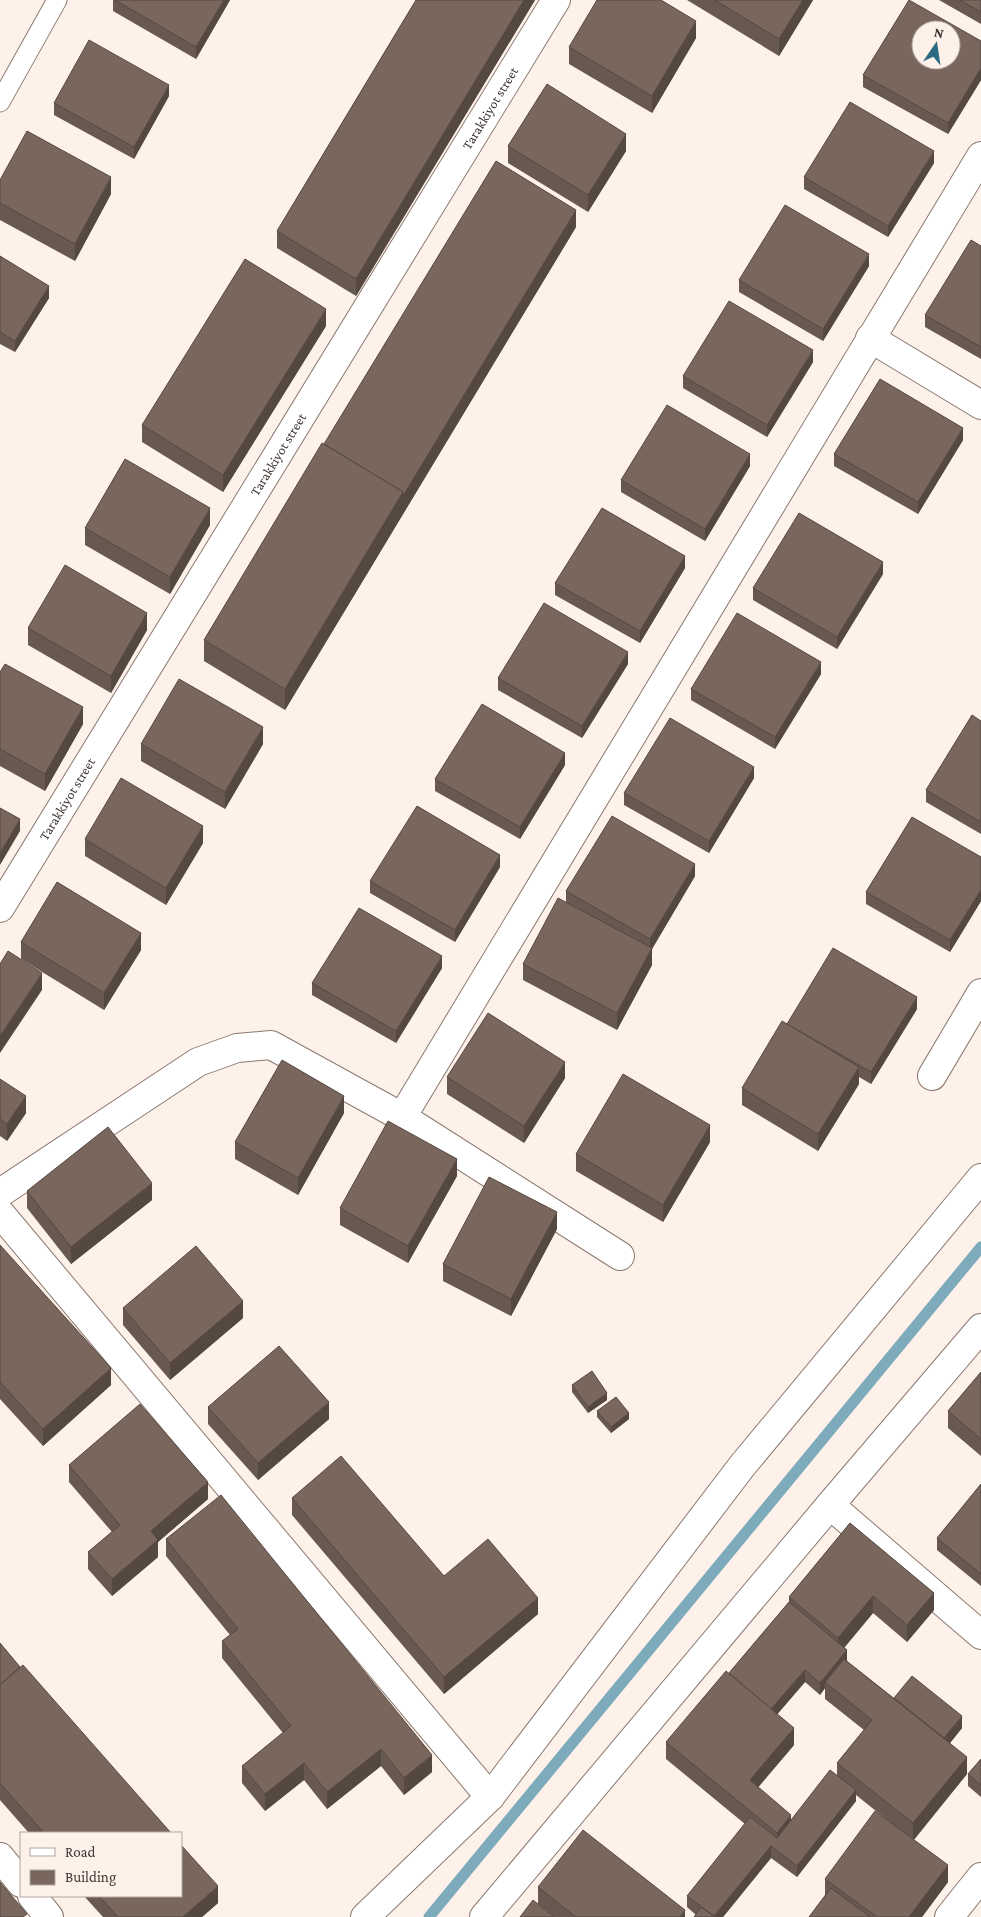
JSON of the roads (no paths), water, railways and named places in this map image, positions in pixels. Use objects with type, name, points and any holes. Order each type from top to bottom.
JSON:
[{"type":"street","name":"Tarakkiyot street","points":[[0,908],[556,0]]},
{"type":"street","points":[[402,1117],[981,156]]},
{"type":"street","points":[[870,338],[981,405]]},
{"type":"street","points":[[932,1076],[981,993]]},
{"type":"street","points":[[0,1193],[198,1062],[237,1048],[271,1045],[402,1117],[620,1256]]},
{"type":"street","points":[[365,1917],[490,1797],[742,1466],[981,1178]]},
{"type":"street","points":[[0,1213],[490,1797]]},
{"type":"street","points":[[484,1917],[830,1504],[981,1328]]},
{"type":"street","points":[[830,1504],[981,1635]]},
{"type":"street","points":[[0,1857],[20,1882]]},
{"type":"street","points":[[949,1917],[981,1877]]},
{"type":"street","points":[[33,1897],[49,1917]]},
{"type":"lane","points":[[0,102],[57,0]]},
{"type":"waterway","points":[[429,1917],[981,1247]]}]
